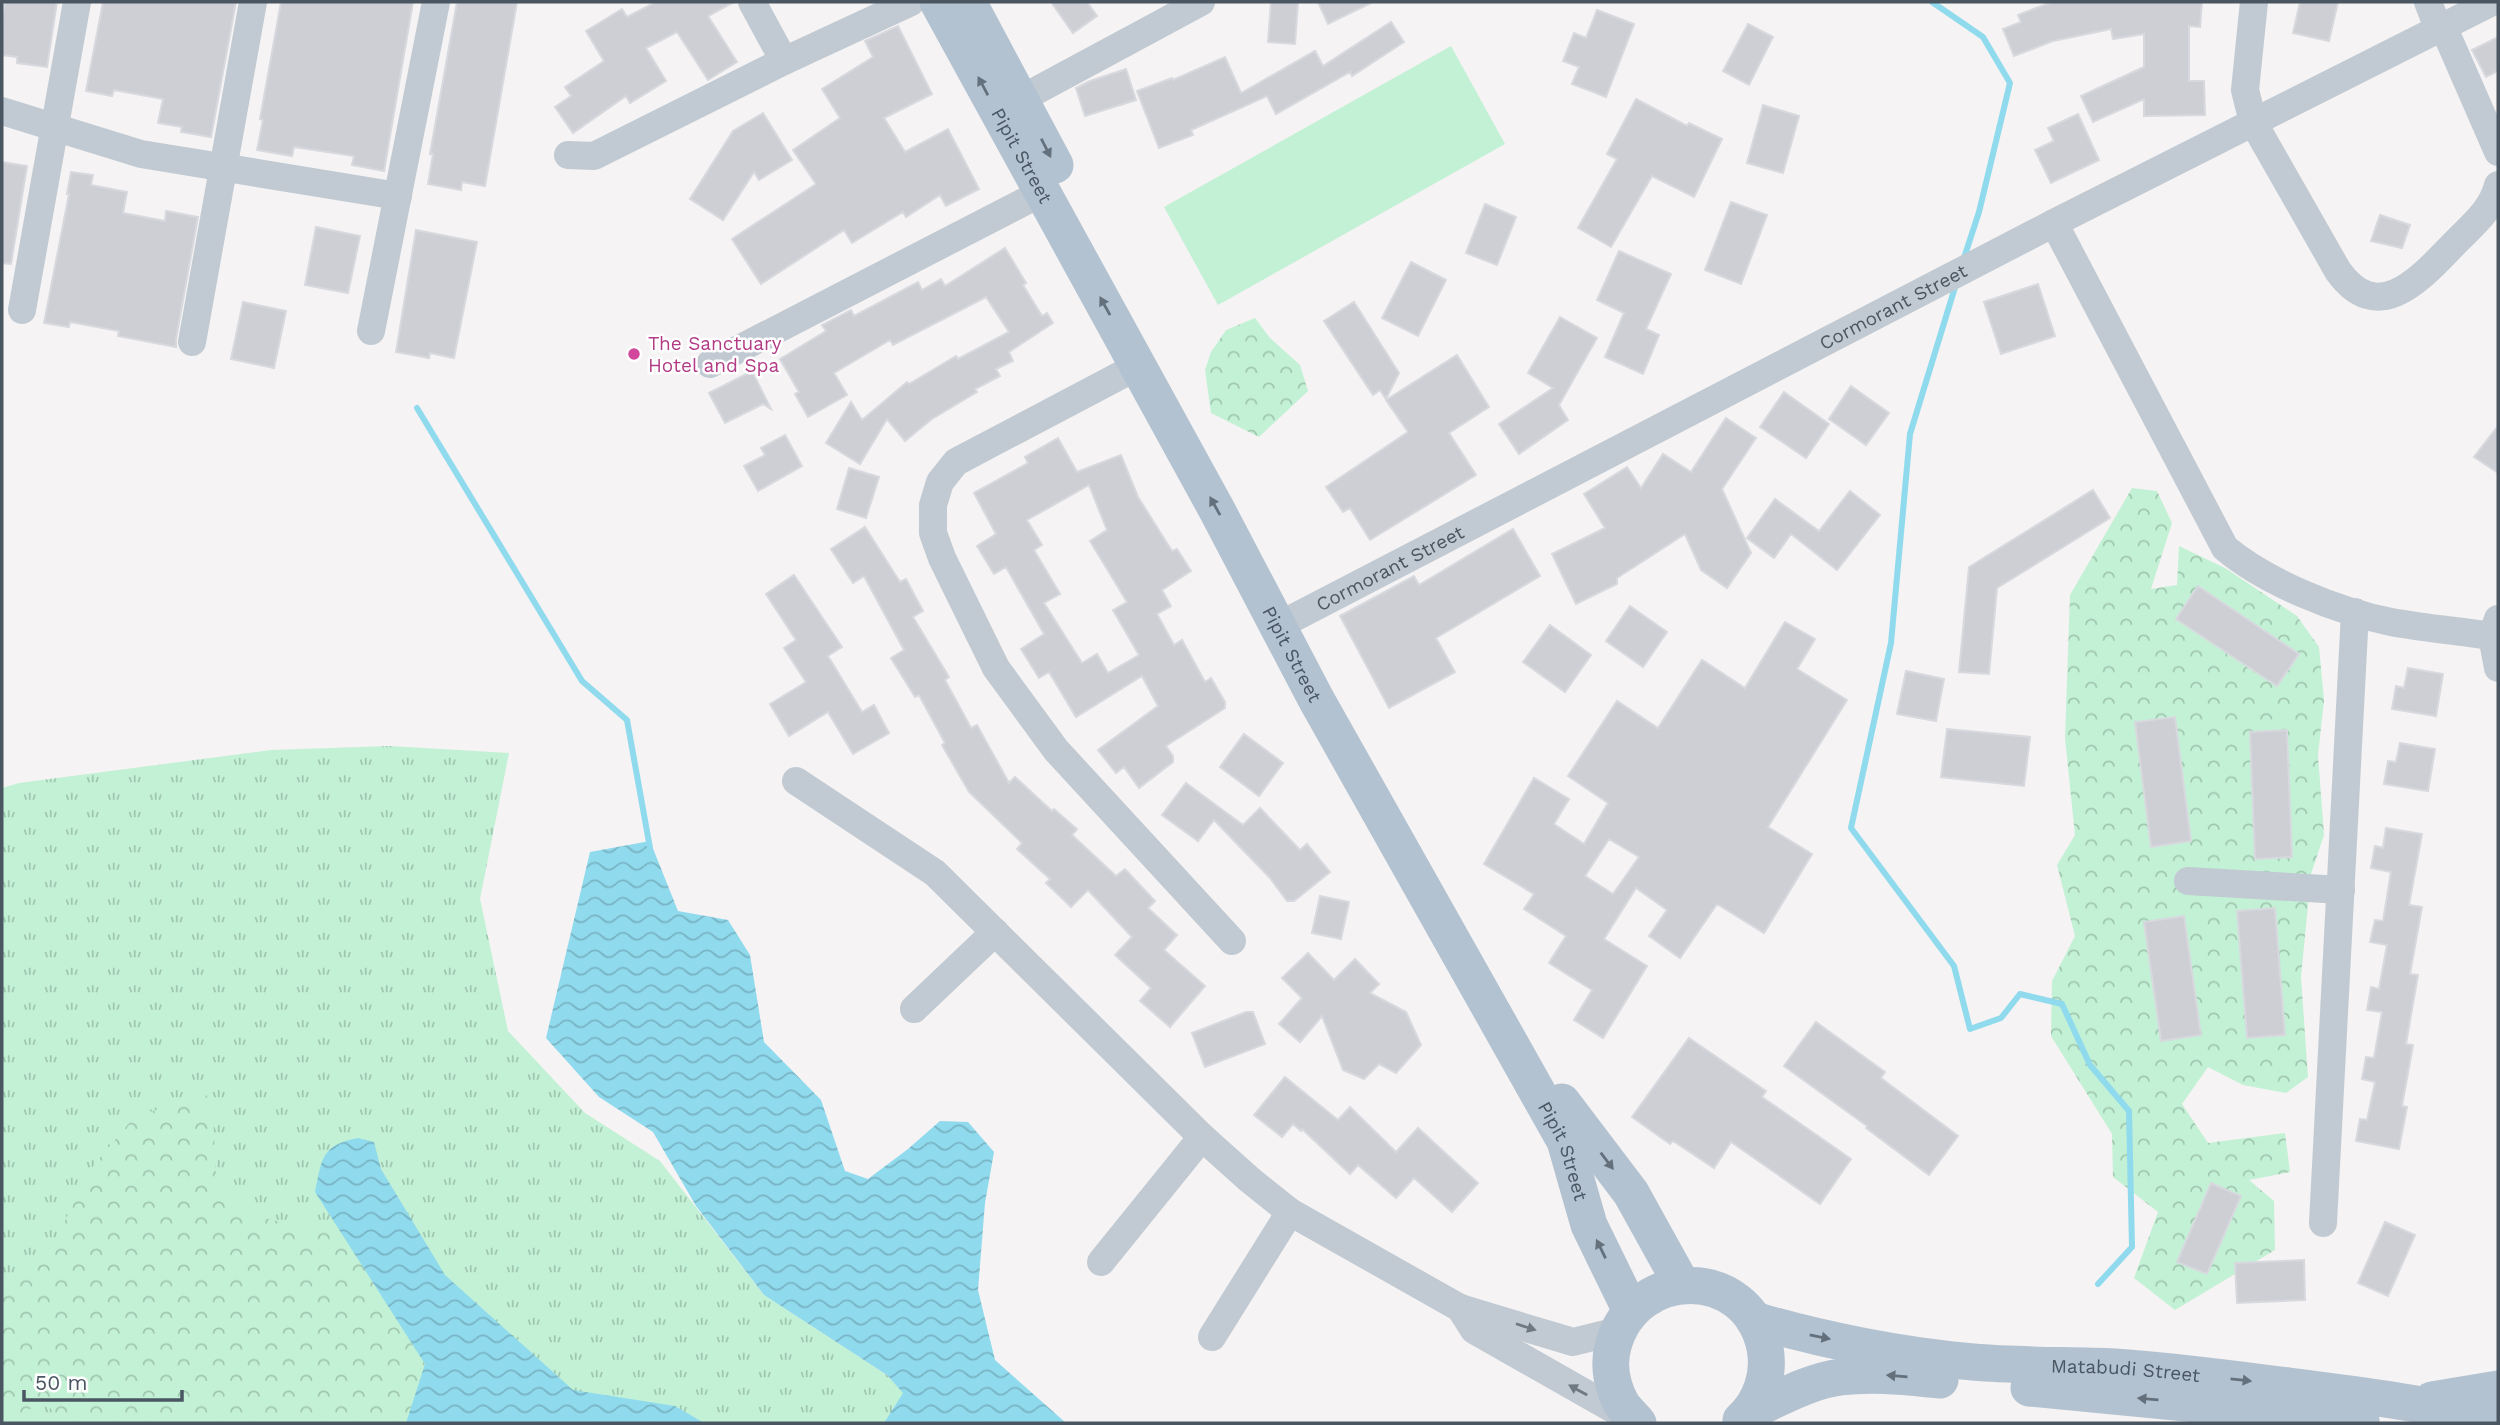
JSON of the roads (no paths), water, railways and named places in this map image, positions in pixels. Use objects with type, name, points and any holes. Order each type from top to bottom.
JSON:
[{"type":"main road","name":"Pipit Street","points":[[938,2],[1138,366],[1288,621],[1563,1103],[1631,1193],[1682,1285]]},
{"type":"main road","name":"Pipit Street","points":[[968,2],[1065,185],[1233,488],[1288,621],[1316,699],[1565,1141],[1589,1225],[1624,1321]]},
{"type":"main road","points":[[1638,1423],[1622,1404],[1612,1381],[1611,1356],[1624,1321],[1646,1298],[1663,1289],[1682,1285],[1703,1286],[1723,1293],[1741,1304],[1754,1320],[1763,1338],[1766,1367],[1759,1396],[1746,1418]]},
{"type":"main road","name":"Matabudi Street","points":[[1754,1320],[1795,1332],[1875,1348],[1970,1362],[2042,1367],[2115,1367],[2254,1382],[2417,1403],[2498,1421]]},
{"type":"main road","name":"Matabudi Street","points":[[1746,1418],[1803,1388],[1839,1377],[1877,1375],[2272,1417],[2386,1423]]},
{"type":"main road","points":[[2417,1403],[2498,1389]]},
{"type":"street","points":[[22,310],[77,2]]},
{"type":"street","points":[[192,342],[253,2]]},
{"type":"street","points":[[371,331],[436,2]]},
{"type":"street","points":[[752,2],[784,61]]},
{"type":"street","points":[[568,155],[594,156],[784,61],[911,2]]},
{"type":"street","points":[[1021,99],[1201,2]]},
{"type":"street","points":[[2254,2],[2245,90],[2253,122],[2338,271],[2345,281],[2358,291],[2370,295],[2396,294],[2428,270],[2474,225],[2495,197],[2498,185]]},
{"type":"street","points":[[2428,2],[2498,152]]},
{"type":"street","name":"Cormorant Street","points":[[1288,621],[2054,223],[2492,2]]},
{"type":"street","points":[[2,111],[141,155],[398,197]]},
{"type":"street","points":[[710,365],[1043,192]]},
{"type":"street","points":[[2054,223],[2225,548],[2239,560],[2290,589],[2355,612],[2390,622],[2495,627],[2498,667]]},
{"type":"street","points":[[1138,366],[956,462],[940,482],[933,505],[933,533],[942,558],[996,668],[1048,740],[1232,941]]},
{"type":"street","points":[[2323,1223],[2355,612]]},
{"type":"street","points":[[796,782],[935,873],[1202,1137],[1290,1212],[1460,1308],[1573,1342],[1624,1321]]},
{"type":"street","points":[[2188,881],[2341,890]]},
{"type":"street","points":[[914,1009],[995,932]]},
{"type":"street","points":[[1101,1262],[1202,1137]]},
{"type":"street","points":[[1212,1337],[1290,1212]]},
{"type":"street","points":[[1460,1308],[1474,1330],[1638,1423]]},
{"type":"water","points":[[650,841],[678,911],[728,920],[750,955],[764,1042],[821,1100],[845,1171],[868,1179],[940,1121],[968,1122],[994,1152],[985,1203],[978,1290],[995,1360],[1066,1423],[884,1423],[903,1393],[887,1375],[764,1295],[696,1206],[653,1132],[599,1097],[546,1038],[590,852]]},
{"type":"water","points":[[358,1138],[374,1142],[381,1169],[445,1275],[573,1390],[675,1406],[704,1423],[406,1423],[425,1364],[315,1192],[325,1155],[337,1145]]},
{"type":"waterway","points":[[1932,2],[1983,37],[2010,83],[1979,212],[1963,261]]},
{"type":"waterway","points":[[1956,284],[1910,434],[1891,643],[1851,828],[1954,966],[1970,1029],[2001,1018],[2020,994],[2062,1004],[2090,1065],[2129,1111],[2132,1247],[2098,1284]]},
{"type":"waterway","points":[[417,408],[582,681],[627,720],[650,848]]},
{"type":"place","name":"The Sanctuary Hotel and Spa","points":[[634,354]]}]
